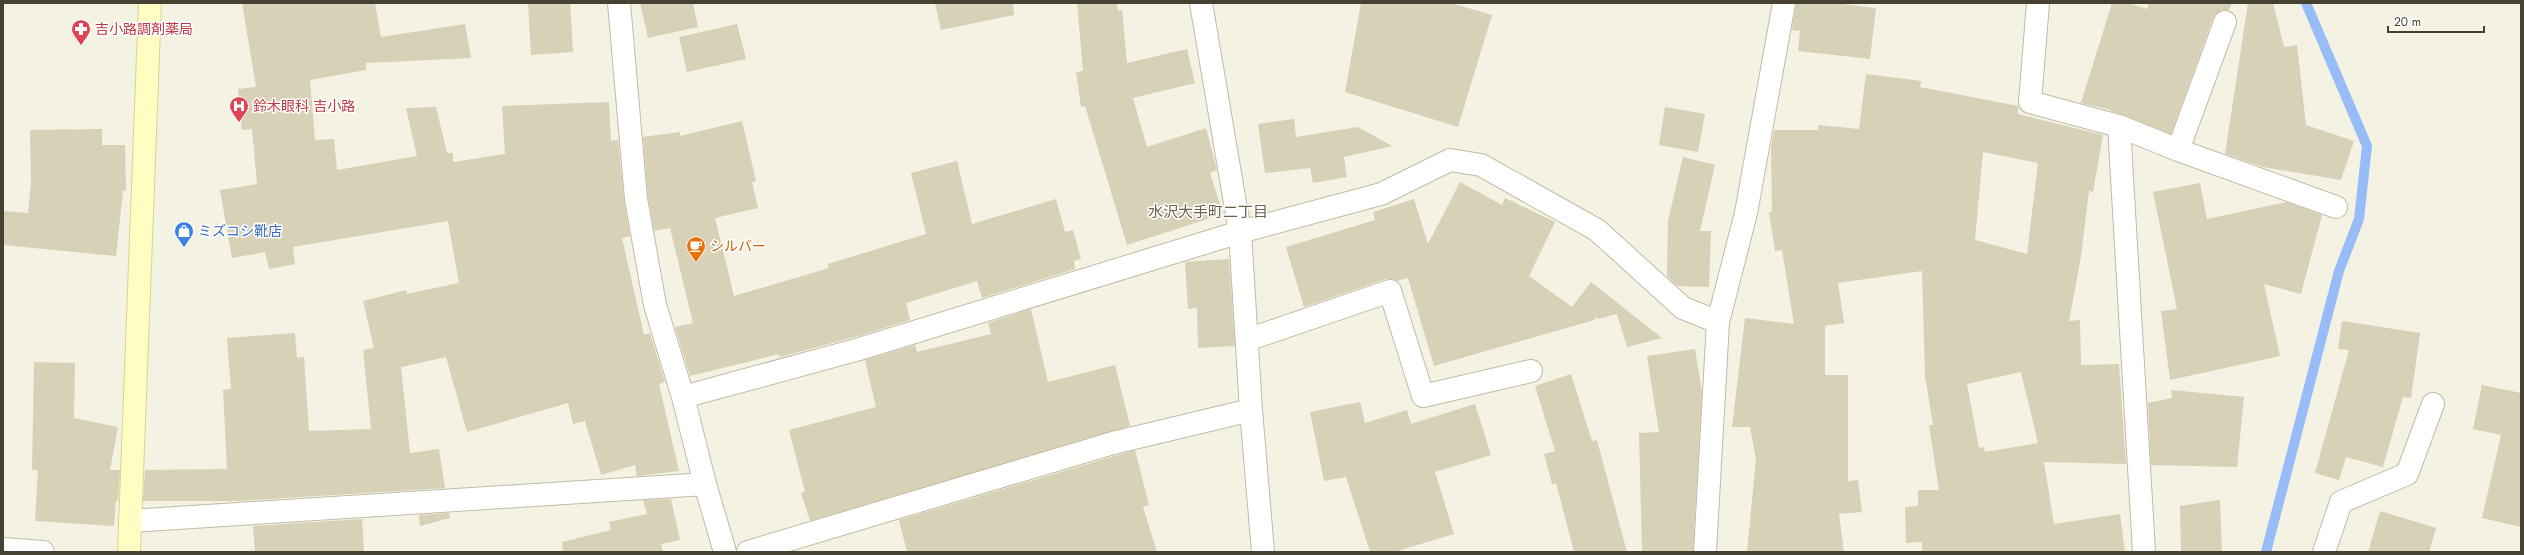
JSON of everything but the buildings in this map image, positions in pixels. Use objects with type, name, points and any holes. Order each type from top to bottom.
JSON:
[{"type":"street","points":[[129,552],[150,3]]},
{"type":"street","points":[[619,3],[636,199],[655,305],[683,397],[705,484],[725,552]]},
{"type":"street","points":[[1201,3],[1240,232],[1251,410],[1263,552]]},
{"type":"street","points":[[1704,552],[1718,322],[1746,213],[1784,3]]},
{"type":"street","points":[[2038,3],[2030,102],[2119,126],[2178,150],[2336,207]]},
{"type":"street","points":[[2178,150],[2225,22]]},
{"type":"street","points":[[2119,126],[2144,552]]},
{"type":"street","points":[[683,397],[864,348],[1240,232],[1381,194],[1450,160],[1481,165],[1598,230],[1683,308],[1718,322]]},
{"type":"street","points":[[1246,340],[1390,291],[1423,396],[1531,371]]},
{"type":"street","points":[[2324,552],[2341,502],[2407,474],[2433,404]]},
{"type":"street","points":[[748,552],[1113,443],[1251,410]]},
{"type":"street","points":[[130,521],[705,484]]},
{"type":"street","points":[[3,549],[43,552]]},
{"type":"waterway","points":[[2266,552],[2339,271],[2359,219],[2367,146],[2306,3]]},
{"type":"place","name":"吉小路調剤薬局","points":[[81,46]]},
{"type":"place","name":"鈴木眼科 吉小路","points":[[239,123]]},
{"type":"place","name":"ミズコシ靴店","points":[[184,248]]},
{"type":"place","name":"シルバー","points":[[696,263]]},
{"type":"district","name":"水沢大手町二丁目","points":[[1208,212]]}]
